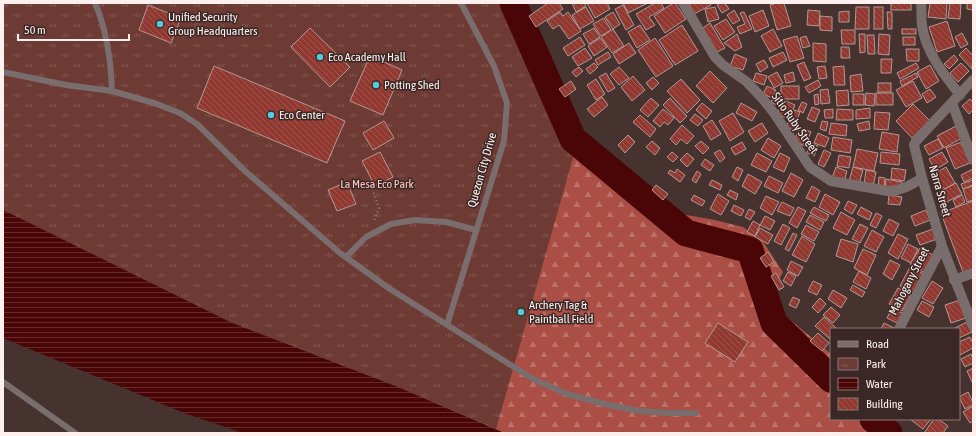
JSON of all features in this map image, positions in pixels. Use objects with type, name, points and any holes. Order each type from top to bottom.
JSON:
[{"type":"street","name":"Sitio Ruby Street","points":[[683,3],[715,57],[723,65],[747,82],[762,98],[774,113],[810,167],[820,175],[831,181],[888,192],[902,189],[922,178]]},
{"type":"street","points":[[922,3],[922,25],[925,42],[935,61],[960,95]]},
{"type":"street","name":"Narra Street","points":[[973,80],[916,141],[914,149],[942,246],[973,326]]},
{"type":"street","points":[[952,103],[973,160]]},
{"type":"street","name":"Mahogany Street","points":[[900,328],[942,246]]},
{"type":"street","points":[[954,280],[973,273]]},
{"type":"lane","points":[[95,3],[107,40],[111,62],[112,92]]},
{"type":"lane","name":"Quezon City Drive","points":[[447,325],[504,141],[507,104],[494,66],[461,3]]},
{"type":"lane","points":[[3,72],[66,85],[112,92],[154,103],[180,113],[197,124],[245,171],[346,257],[390,290],[533,379],[567,394],[608,405],[640,411],[696,413]]},
{"type":"lane","points":[[346,257],[366,237],[391,224],[415,220],[446,222],[476,230]]},
{"type":"lane","points":[[3,382],[75,433]]},
{"type":"path","points":[[371,185],[379,208],[376,219],[371,224]]},
{"type":"green space","name":"La Mesa Eco Park","points":[[3,3],[513,3],[573,139],[630,171],[675,213],[715,220],[743,227],[764,243],[783,272],[768,301],[830,353],[830,420],[893,420],[902,433],[504,433],[398,387],[315,355],[3,210]]},
{"type":"green space","name":"La Mesa Eco Park","points":[[3,3],[513,3],[573,139],[573,158],[496,429],[398,387],[232,323],[3,210]]},
{"type":"water","points":[[3,210],[232,323],[398,387],[504,433],[243,433],[184,413],[3,338]]},
{"type":"building","points":[[548,3],[559,3],[563,9],[536,27],[529,16]]},
{"type":"building","points":[[572,3],[584,3],[586,6],[576,12]]},
{"type":"building","points":[[587,3],[607,3],[610,9],[595,18]]},
{"type":"building","points":[[623,3],[648,3],[628,13]]},
{"type":"building","points":[[655,3],[661,3],[664,8],[649,17],[655,25],[646,30],[636,14]]},
{"type":"building","points":[[675,3],[686,19],[665,33],[654,16]]},
{"type":"building","points":[[689,3],[710,3],[711,5],[694,14]]},
{"type":"building","points":[[720,3],[725,3],[729,9],[722,13],[717,5]]},
{"type":"building","points":[[784,3],[791,26],[777,30],[770,5]]},
{"type":"building","points":[[891,3],[911,3],[911,10],[891,10]]},
{"type":"building","points":[[930,3],[947,3],[946,19],[928,17]]},
{"type":"building","points":[[950,3],[961,3],[960,19],[948,18]]},
{"type":"building","points":[[967,3],[973,3],[973,10],[967,9]]},
{"type":"building","name":"Unified Security Group Headquarters","points":[[148,5],[181,18],[171,43],[139,30]]},
{"type":"building","points":[[623,5],[634,25],[626,30],[615,9]]},
{"type":"building","points":[[586,7],[594,21],[580,29],[572,15]]},
{"type":"building","points":[[715,7],[719,19],[708,22],[705,9]]},
{"type":"building","points":[[856,7],[869,7],[869,29],[855,29]]},
{"type":"building","points":[[874,7],[883,7],[883,29],[874,29]]},
{"type":"building","points":[[734,10],[740,20],[733,24],[727,15]]},
{"type":"building","points":[[763,10],[769,26],[755,32],[749,16]]},
{"type":"building","points":[[808,10],[820,11],[819,26],[807,25]]},
{"type":"building","points":[[849,11],[849,22],[839,22],[839,12]]},
{"type":"building","points":[[560,12],[563,16],[568,12],[581,31],[569,39],[559,25],[553,29],[547,21]]},
{"type":"building","points":[[613,12],[620,24],[613,29],[605,17]]},
{"type":"building","points":[[744,12],[752,29],[740,34],[737,27],[745,24],[740,13]]},
{"type":"building","points":[[887,12],[892,12],[892,29],[888,29]]},
{"type":"building","points":[[820,16],[832,17],[832,31],[820,30]]},
{"type":"building","points":[[604,18],[611,30],[601,36],[593,24]]},
{"type":"building","points":[[726,19],[735,32],[723,40],[714,26]]},
{"type":"building","points":[[947,21],[955,46],[937,52],[929,27]]},
{"type":"building","points":[[710,23],[725,48],[717,52],[703,28]]},
{"type":"building","points":[[640,25],[650,40],[637,48],[628,32]]},
{"type":"building","points":[[682,25],[698,51],[675,65],[659,40]]},
{"type":"building","name":"Eco Academy Hall","points":[[310,28],[350,67],[330,87],[291,47]]},
{"type":"building","points":[[594,28],[600,37],[589,44],[583,34]]},
{"type":"building","points":[[613,29],[624,46],[612,53],[601,37]]},
{"type":"building","points":[[773,29],[782,46],[770,52],[761,36]]},
{"type":"building","points":[[902,29],[916,29],[916,34],[902,34]]},
{"type":"building","points":[[841,30],[855,30],[855,44],[842,44]]},
{"type":"building","points":[[962,33],[968,44],[961,48],[955,37]]},
{"type":"building","points":[[737,34],[742,47],[735,51],[724,43]]},
{"type":"building","points":[[859,34],[865,34],[865,52],[860,53]]},
{"type":"building","points":[[879,34],[890,35],[889,55],[878,54]]},
{"type":"building","points":[[867,35],[874,35],[875,54],[868,54]]},
{"type":"building","points":[[797,36],[804,58],[790,62],[783,40]]},
{"type":"building","points":[[806,36],[810,46],[803,48],[800,38]]},
{"type":"building","points":[[580,37],[585,45],[568,56],[563,48]]},
{"type":"building","points":[[903,37],[915,37],[915,45],[903,45]]},
{"type":"building","points":[[600,38],[607,47],[594,56],[588,46]]},
{"type":"building","points":[[655,38],[673,66],[656,77],[638,50]]},
{"type":"building","points":[[629,43],[636,53],[619,64],[613,54]]},
{"type":"building","points":[[813,43],[826,44],[826,62],[813,61]]},
{"type":"building","points":[[841,47],[849,47],[850,58],[841,58]]},
{"type":"building","points":[[585,48],[592,58],[578,66],[572,57]]},
{"type":"building","points":[[966,48],[973,56],[972,69],[959,55]]},
{"type":"building","points":[[906,49],[919,49],[919,61],[907,61]]},
{"type":"building","points":[[608,52],[611,57],[598,65],[595,60]]},
{"type":"building","points":[[783,52],[787,60],[773,67],[769,58]]},
{"type":"building","points":[[735,54],[747,59],[743,70],[730,66]]},
{"type":"building","points":[[954,55],[958,60],[949,69],[944,64]]},
{"type":"building","name":"Potting Shed","points":[[370,56],[402,70],[383,115],[350,101]]},
{"type":"building","points":[[881,59],[892,59],[891,73],[881,73]]},
{"type":"building","points":[[764,60],[768,67],[760,72],[756,64]]},
{"type":"building","points":[[804,62],[811,78],[804,81],[797,65]]},
{"type":"building","points":[[594,63],[598,67],[590,74],[586,69]]},
{"type":"building","points":[[916,63],[919,68],[900,79],[897,73]]},
{"type":"building","points":[[961,63],[969,71],[958,82],[950,73]]},
{"type":"building","points":[[930,65],[939,81],[926,89],[917,72]]},
{"type":"building","name":"Eco Center","points":[[214,66],[345,121],[327,163],[197,108]]},
{"type":"building","points":[[825,66],[827,78],[819,79],[817,67]]},
{"type":"building","points":[[844,66],[845,85],[834,85],[833,67]]},
{"type":"building","points":[[579,67],[583,71],[576,77],[572,72]]},
{"type":"building","points":[[619,67],[629,78],[619,85],[610,74]]},
{"type":"building","points":[[710,71],[727,88],[713,103],[696,86]]},
{"type":"building","points":[[777,72],[783,83],[774,88],[768,77]]},
{"type":"building","points":[[793,72],[795,81],[786,83],[784,75]]},
{"type":"building","points":[[606,73],[615,88],[608,92],[599,77]]},
{"type":"building","points":[[756,73],[767,76],[764,85],[753,81]]},
{"type":"building","points":[[916,73],[918,77],[902,86],[900,81]]},
{"type":"building","points":[[861,74],[863,91],[851,92],[850,76]]},
{"type":"building","points":[[633,76],[645,90],[632,101],[621,87]]},
{"type":"building","points":[[653,77],[659,83],[652,90],[646,83]]},
{"type":"building","points":[[596,79],[605,94],[596,100],[587,85]]},
{"type":"building","points":[[681,79],[700,100],[687,113],[667,91]]},
{"type":"building","points":[[818,80],[821,86],[809,93],[805,87]]},
{"type":"building","points":[[571,81],[576,89],[565,97],[559,89]]},
{"type":"building","points":[[913,81],[922,98],[906,107],[896,90]]},
{"type":"building","points":[[878,83],[891,83],[891,92],[878,92]]},
{"type":"building","points":[[767,86],[776,90],[772,98],[763,94]]},
{"type":"building","points":[[781,86],[799,86],[799,99],[781,99]]},
{"type":"building","points":[[828,89],[830,103],[821,104],[820,90]]},
{"type":"building","points":[[930,89],[936,97],[927,103],[922,94]]},
{"type":"building","points":[[848,90],[849,105],[837,106],[836,91]]},
{"type":"building","points":[[866,93],[875,94],[874,106],[865,105]]},
{"type":"building","points":[[876,93],[893,93],[893,105],[876,105]]},
{"type":"building","points":[[775,94],[780,96],[776,105],[771,102]]},
{"type":"building","points":[[818,94],[819,104],[815,105],[814,95]]},
{"type":"building","points":[[853,94],[864,94],[864,105],[853,105]]},
{"type":"building","points":[[602,97],[608,105],[594,117],[587,109]]},
{"type":"building","points":[[651,98],[659,105],[648,117],[640,110]]},
{"type":"building","points":[[670,98],[687,116],[680,123],[663,105]]},
{"type":"building","points":[[970,99],[973,102],[973,110],[969,114],[962,106]]},
{"type":"building","points":[[784,100],[795,105],[789,119],[777,114]]},
{"type":"building","points":[[802,102],[807,104],[803,113],[798,110]]},
{"type":"building","points":[[702,103],[712,111],[706,119],[696,110]]},
{"type":"building","points":[[741,103],[757,112],[752,121],[736,113]]},
{"type":"building","points":[[913,104],[930,121],[912,138],[896,121]]},
{"type":"building","points":[[812,107],[820,110],[815,122],[807,119]]},
{"type":"building","points":[[870,108],[870,118],[856,119],[856,110]]},
{"type":"building","points":[[663,109],[674,118],[668,125],[664,122],[660,127],[653,121]]},
{"type":"building","points":[[833,109],[833,118],[825,118],[824,110]]},
{"type":"building","points":[[837,109],[853,110],[853,120],[836,120]]},
{"type":"building","points":[[794,110],[800,112],[796,122],[790,119]]},
{"type":"building","points":[[875,112],[890,113],[888,130],[874,129]]},
{"type":"building","points":[[733,113],[744,132],[730,141],[719,121]]},
{"type":"building","points":[[695,114],[703,120],[698,126],[690,120]]},
{"type":"building","points":[[640,115],[656,129],[650,137],[633,122]]},
{"type":"building","points":[[712,120],[721,134],[711,140],[703,126]]},
{"type":"building","points":[[384,121],[394,138],[373,150],[363,133]]},
{"type":"building","points":[[789,121],[796,124],[793,130],[786,127]]},
{"type":"building","points":[[822,121],[828,122],[826,131],[820,129]]},
{"type":"building","points":[[869,121],[870,129],[859,131],[857,124]]},
{"type":"building","points":[[762,123],[768,133],[755,142],[748,131]]},
{"type":"building","points":[[831,123],[847,125],[846,136],[829,134]]},
{"type":"building","points":[[682,125],[694,136],[687,144],[681,139],[676,145],[670,139]]},
{"type":"building","points":[[956,126],[962,138],[944,148],[937,136]]},
{"type":"building","points":[[800,127],[811,132],[805,146],[794,141]]},
{"type":"building","points":[[882,132],[899,135],[897,152],[879,149]]},
{"type":"building","points":[[818,133],[829,138],[825,147],[814,143]]},
{"type":"building","points":[[628,135],[635,142],[625,153],[618,145]]},
{"type":"building","points":[[833,137],[852,140],[850,153],[831,150]]},
{"type":"building","points":[[768,138],[781,146],[774,158],[761,150]]},
{"type":"building","points":[[938,139],[943,148],[929,155],[924,146]]},
{"type":"building","points":[[652,141],[660,148],[655,155],[646,147]]},
{"type":"building","points":[[701,141],[709,148],[703,154],[695,146]]},
{"type":"building","points":[[742,142],[746,149],[735,155],[731,148]]},
{"type":"building","points":[[961,142],[970,163],[955,169],[946,148]]},
{"type":"building","points":[[811,143],[818,146],[814,156],[807,153]]},
{"type":"building","points":[[857,149],[878,153],[874,171],[853,167]]},
{"type":"building","points":[[720,150],[725,158],[720,162],[714,153]]},
{"type":"building","points":[[824,150],[831,153],[824,167],[818,164]]},
{"type":"building","points":[[380,152],[393,177],[375,186],[362,161]]},
{"type":"building","points":[[672,152],[678,157],[673,162],[667,157]]},
{"type":"building","points":[[881,152],[900,154],[899,165],[880,163]]},
{"type":"building","points":[[942,152],[948,162],[935,170],[929,159]]},
{"type":"building","points":[[687,153],[694,159],[687,167],[680,160]]},
{"type":"building","points":[[757,153],[772,161],[766,172],[751,165]]},
{"type":"building","points":[[780,153],[790,158],[784,172],[773,167]]},
{"type":"building","points":[[839,155],[851,157],[849,168],[837,166]]},
{"type":"building","points":[[705,159],[714,165],[710,171],[701,165]]},
{"type":"building","points":[[737,167],[743,170],[738,181],[732,177]]},
{"type":"building","points":[[836,167],[847,171],[844,182],[832,178]]},
{"type":"building","points":[[853,167],[863,170],[859,184],[849,181]]},
{"type":"building","points":[[946,167],[955,183],[943,190],[934,174]]},
{"type":"building","points":[[892,168],[906,170],[904,181],[891,179]]},
{"type":"building","points":[[677,169],[685,175],[680,182],[668,173],[670,170],[675,173]]},
{"type":"building","points":[[973,169],[973,178],[964,182],[961,175]]},
{"type":"building","points":[[866,170],[876,172],[873,187],[864,185]]},
{"type":"building","points":[[697,171],[701,174],[696,183],[692,180]]},
{"type":"building","points":[[791,173],[803,180],[794,197],[782,191]]},
{"type":"building","points":[[748,174],[762,182],[755,194],[742,186]]},
{"type":"building","points":[[769,176],[783,183],[778,193],[764,186]]},
{"type":"building","points":[[879,177],[885,178],[884,188],[878,187]]},
{"type":"building","points":[[886,179],[902,182],[901,191],[885,188]]},
{"type":"building","points":[[712,180],[722,185],[720,190],[709,185]]},
{"type":"building","points":[[973,180],[973,185],[963,189],[961,184]]},
{"type":"building","points":[[347,182],[356,204],[337,211],[328,190]]},
{"type":"building","points":[[956,183],[962,194],[943,204],[937,193]]},
{"type":"building","points":[[656,185],[668,194],[663,200],[652,190]]},
{"type":"building","points":[[812,186],[820,191],[815,202],[806,198]]},
{"type":"building","points":[[973,186],[973,200],[967,202],[963,189]]},
{"type":"building","points":[[730,190],[738,194],[736,200],[727,195]]},
{"type":"building","points":[[718,194],[729,201],[721,215],[710,209]]},
{"type":"building","points":[[825,194],[840,202],[833,215],[819,207]]},
{"type":"building","points":[[694,195],[705,201],[702,206],[691,200]]},
{"type":"building","points":[[889,195],[902,197],[900,205],[888,204]]},
{"type":"building","points":[[962,195],[965,202],[956,207],[953,200]]},
{"type":"building","points":[[766,196],[779,202],[772,215],[760,208]]},
{"type":"building","points":[[848,201],[857,205],[852,214],[844,209]]},
{"type":"building","points":[[973,201],[973,272],[964,275],[941,213]]},
{"type":"building","points":[[782,202],[794,208],[790,216],[777,211]]},
{"type":"building","points":[[734,205],[744,210],[741,216],[731,211]]},
{"type":"building","points":[[798,207],[806,211],[797,228],[789,223]]},
{"type":"building","points":[[814,207],[829,215],[826,221],[810,213]]},
{"type":"building","points":[[861,207],[872,213],[869,220],[857,214]]},
{"type":"building","points":[[749,209],[755,212],[750,220],[745,217]]},
{"type":"building","points":[[926,210],[930,220],[915,226],[911,216]]},
{"type":"building","points":[[841,212],[855,220],[847,235],[833,228]]},
{"type":"building","points":[[876,213],[882,216],[876,228],[870,225]]},
{"type":"building","points":[[810,215],[824,222],[820,230],[806,222]]},
{"type":"building","points":[[765,216],[775,221],[770,230],[760,225]]},
{"type":"building","points":[[889,219],[899,224],[893,236],[883,231]]},
{"type":"building","points":[[753,221],[760,225],[755,236],[747,232]]},
{"type":"building","points":[[783,224],[790,228],[781,245],[774,241]]},
{"type":"building","points":[[860,224],[868,228],[860,243],[852,239]]},
{"type":"building","points":[[806,225],[819,232],[814,241],[801,234]]},
{"type":"building","points":[[760,228],[773,235],[768,244],[755,237]]},
{"type":"building","points":[[933,229],[937,239],[920,245],[916,235]]},
{"type":"building","points":[[872,230],[884,237],[876,252],[864,246]]},
{"type":"building","points":[[793,233],[797,235],[789,251],[785,249]]},
{"type":"building","points":[[898,234],[908,239],[898,259],[888,253]]},
{"type":"building","points":[[802,236],[815,244],[806,262],[792,255]]},
{"type":"building","points":[[841,239],[858,244],[853,262],[836,256]]},
{"type":"building","points":[[908,244],[918,249],[911,263],[901,258]]},
{"type":"building","points":[[920,248],[940,259],[930,276],[910,264]]},
{"type":"building","points":[[863,249],[876,255],[867,275],[854,268]]},
{"type":"building","points":[[768,252],[774,262],[766,267],[760,258]]},
{"type":"building","points":[[890,260],[900,265],[892,280],[883,274]]},
{"type":"building","points":[[791,261],[803,267],[798,276],[787,270]]},
{"type":"building","points":[[910,267],[924,274],[914,293],[900,286]]},
{"type":"building","points":[[859,271],[871,278],[866,289],[853,282]]},
{"type":"building","points":[[788,272],[796,276],[791,286],[783,281]]},
{"type":"building","points":[[776,273],[784,287],[779,290],[771,276]]},
{"type":"building","points":[[813,281],[822,285],[817,295],[808,291]]},
{"type":"building","points":[[932,281],[943,288],[933,304],[922,298]]},
{"type":"building","points":[[853,285],[865,292],[862,297],[850,290]]},
{"type":"building","points":[[898,288],[911,295],[902,311],[889,304]]},
{"type":"building","points":[[833,290],[847,298],[841,308],[828,299]]},
{"type":"building","points":[[793,297],[800,300],[796,308],[789,305]]},
{"type":"building","points":[[820,298],[826,304],[818,313],[812,307]]},
{"type":"building","points":[[960,300],[966,318],[951,323],[945,305]]},
{"type":"building","points":[[922,301],[934,307],[929,317],[917,310]]},
{"type":"building","points":[[831,307],[840,315],[833,323],[823,315]]},
{"type":"building","points":[[892,308],[906,315],[901,325],[887,318]]},
{"type":"building","points":[[824,317],[836,328],[830,328],[830,339],[815,326]]},
{"type":"building","points":[[967,322],[972,332],[960,338],[960,328],[955,328]]},
{"type":"building","points":[[718,323],[748,342],[735,362],[705,343]]},
{"type":"building","points":[[884,323],[894,328],[882,328]]},
{"type":"building","points":[[818,333],[829,343],[822,351],[810,341]]},
{"type":"building","points":[[970,337],[973,343],[973,348],[960,355],[960,342]]},
{"type":"building","points":[[971,354],[973,363],[965,367],[961,359]]},
{"type":"building","points":[[973,368],[973,384],[967,371]]},
{"type":"building","points":[[968,392],[973,405],[965,409],[960,396]]},
{"type":"building","points":[[973,406],[973,421],[970,423],[963,412]]},
{"type":"building","points":[[911,420],[930,420],[923,429]]},
{"type":"building","points":[[933,420],[939,420],[948,426],[943,433],[924,433]]},
{"type":"waterway","points":[[513,3],[573,139],[686,233],[750,250],[774,323],[830,378]]},
{"type":"waterway","points":[[874,420],[889,433]]},
{"type":"place","name":"Unified Security Group Headquarters","points":[[160,24]]},
{"type":"place","name":"Eco Academy Hall","points":[[320,57]]},
{"type":"place","name":"Potting Shed","points":[[376,85]]},
{"type":"place","name":"Eco Center","points":[[271,115]]},
{"type":"place","name":"Archery Tag & Paintball Field","points":[[521,312]]}]
